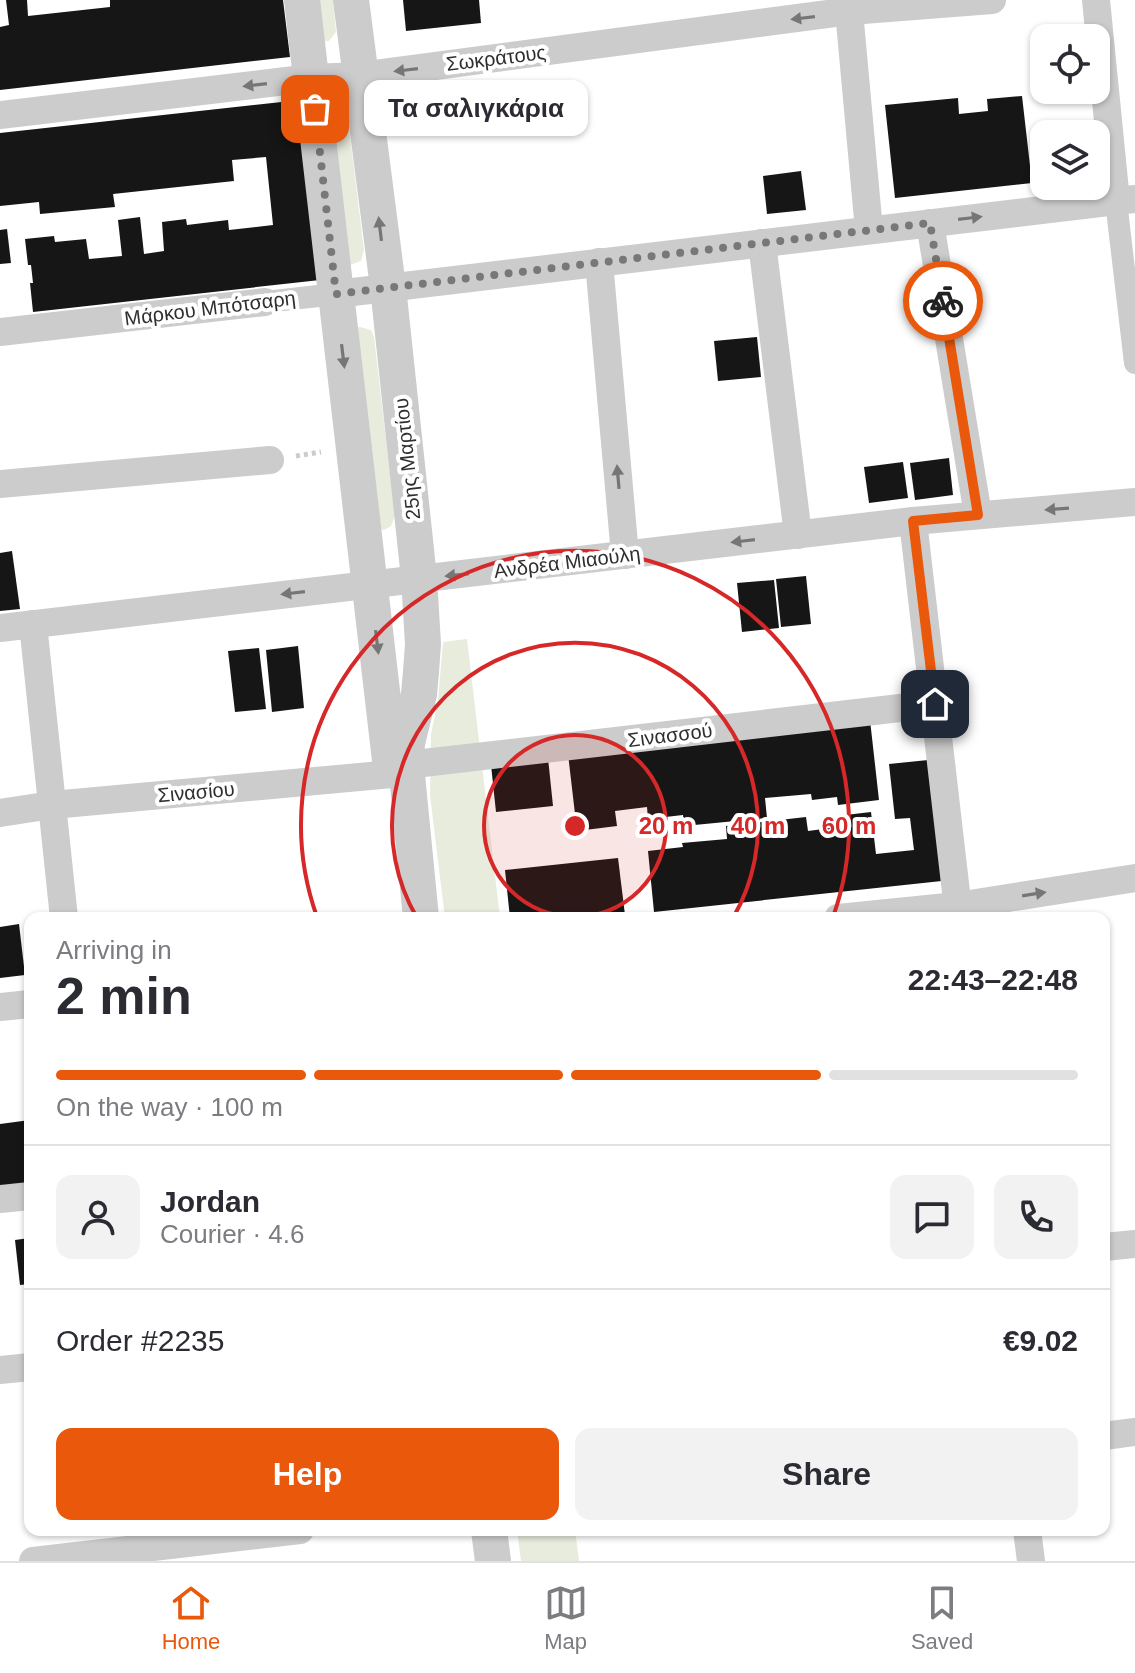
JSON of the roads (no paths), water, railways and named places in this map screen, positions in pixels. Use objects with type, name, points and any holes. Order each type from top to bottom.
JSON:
[{"type":"street","name":"25ης Μαρτίου","points":[[302,0],[370,584],[420,912]]},
{"type":"street","name":"25ης Μαρτίου","points":[[351,0],[388,287],[419,578],[423,644],[419,694],[399,770],[409,912]]},
{"type":"street","name":"Σωκράτους","points":[[0,115],[311,78],[360,76],[849,6],[992,0]]},
{"type":"street","points":[[1096,0],[1125,200],[1135,363]]},
{"type":"street","points":[[849,6],[869,230]]},
{"type":"street","name":"Μάρκου Μπότσαρη","points":[[0,332],[1125,200]]},
{"type":"street","points":[[930,223],[978,515]]},
{"type":"street","points":[[762,243],[798,535]]},
{"type":"street","points":[[599,262],[625,555]]},
{"type":"street","points":[[0,484],[270,460]]},
{"type":"street","name":"Ανδρέα Μιαούλη","points":[[0,628],[913,521],[1135,502]]},
{"type":"street","points":[[913,521],[958,912],[1135,878]]},
{"type":"street","points":[[33,624],[63,912]]},
{"type":"street","name":"Σινασσού","points":[[399,770],[935,704]]},
{"type":"street","name":"Σινασίου","points":[[0,813],[399,770]]},
{"type":"street","points":[[0,1007],[24,1005]]},
{"type":"street","points":[[0,1199],[24,1197]]},
{"type":"street","points":[[1110,1246],[1135,1244]]},
{"type":"street","points":[[0,1370],[24,1368]]},
{"type":"street","points":[[1110,1435],[1135,1432]]},
{"type":"street","points":[[33,1561],[240,1536]]},
{"type":"street","points":[[490,1536],[493,1561]]},
{"type":"street","points":[[1028,1536],[1031,1561]]},
{"type":"place","name":"Τα σαλιγκάρια","points":[[315,109]]}]
